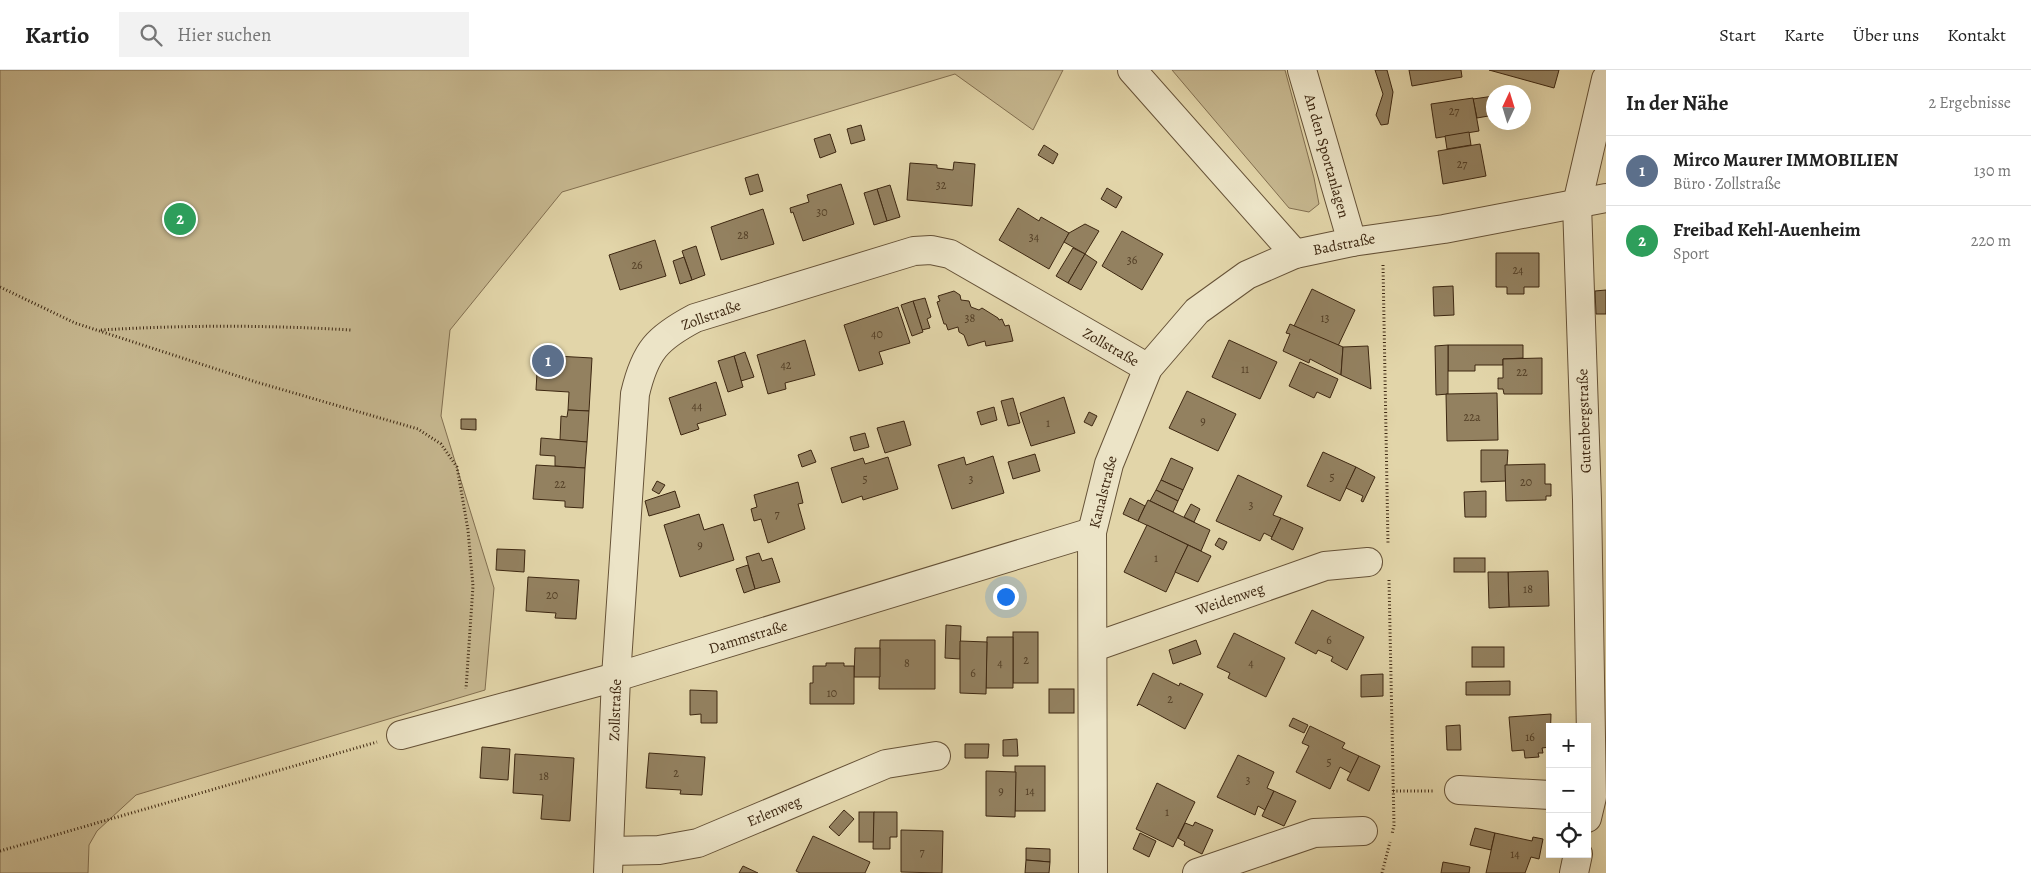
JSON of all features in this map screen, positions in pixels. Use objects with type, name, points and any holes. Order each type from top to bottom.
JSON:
[{"type":"street","name":"Badstraße","points":[[1132,70],[1295,254],[1352,242],[1444,229],[1606,198]]},
{"type":"street","name":"An den Sportanlagen","points":[[1302,70],[1352,242]]},
{"type":"street","name":"Gutenbergstraße","points":[[1593,802],[1587,490],[1577,204],[1606,79]]},
{"type":"street","name":"Zollstraße","points":[[608,862],[616,677],[635,394],[641,368],[654,347],[671,331],[695,318],[914,251],[931,250],[950,254],[1148,368]]},
{"type":"street","name":"Kanalstraße","points":[[1093,873],[1094,647],[1092,532],[1109,464],[1148,368],[1197,311],[1247,275],[1295,254]]},
{"type":"street","name":"Dammstraße","points":[[402,735],[616,677],[1092,532]]},
{"type":"street","name":"Weidenweg","points":[[1094,647],[1325,566],[1382,561]]},
{"type":"street","name":"Erlenweg","points":[[608,862],[698,843],[886,764],[936,756]]},
{"type":"street","points":[[1459,790],[1546,794]]},
{"type":"street","points":[[1196,873],[1314,832],[1363,831]]},
{"type":"street","points":[[1574,873],[1577,858]]},
{"type":"path","points":[[1383,237],[1382,561],[1393,791],[1459,790]]},
{"type":"path","points":[[0,287],[75,323],[256,382],[418,429],[441,444],[457,467],[471,558],[473,586],[465,718]]},
{"type":"path","points":[[98,330],[174,326],[271,325],[351,330]]},
{"type":"path","points":[[0,851],[402,735]]},
{"type":"shaded area","points":[[0,70],[1063,70],[1033,130],[955,74],[562,192],[450,330],[441,416],[494,588],[485,690],[136,795],[97,831],[89,845],[88,873],[0,873]]},
{"type":"shaded area","points":[[1172,70],[1285,70],[1314,178],[1319,204],[1309,212],[1289,208]]},
{"type":"building","points":[[1375,70],[1387,70],[1393,92],[1388,124],[1381,125],[1376,115],[1383,94]]},
{"type":"building","points":[[1409,70],[1461,70],[1462,77],[1412,86]]},
{"type":"building","points":[[1489,70],[1559,70],[1554,88]]},
{"type":"building","points":[[1486,97],[1486,116],[1477,118],[1473,99]]},
{"type":"building","points":[[1473,98],[1479,131],[1436,138],[1431,104]]},
{"type":"building","points":[[861,125],[865,140],[851,144],[847,129]]},
{"type":"building","points":[[1469,132],[1471,145],[1447,149],[1445,136]]},
{"type":"building","points":[[830,134],[836,152],[820,158],[814,139]]},
{"type":"building","points":[[1480,144],[1486,176],[1443,184],[1438,151]]},
{"type":"building","points":[[1044,145],[1058,154],[1053,164],[1038,155]]},
{"type":"building","points":[[954,162],[975,164],[972,206],[907,200],[910,163],[937,165],[937,168],[953,170]]},
{"type":"building","points":[[758,174],[763,191],[750,195],[745,178]]},
{"type":"building","points":[[841,184],[854,224],[803,241],[790,208],[809,202],[807,195]]},
{"type":"building","points":[[890,185],[900,217],[887,221],[877,189]]},
{"type":"building","points":[[1107,188],[1122,197],[1116,208],[1101,199]]},
{"type":"building","points":[[877,189],[887,221],[874,225],[864,193]]},
{"type":"building","points":[[1018,208],[1039,221],[1041,217],[1069,233],[1049,269],[999,240]]},
{"type":"building","points":[[763,209],[774,244],[721,260],[711,227]]},
{"type":"building","points":[[1085,224],[1099,231],[1085,254],[1064,242],[1069,233]]},
{"type":"building","points":[[1122,231],[1163,254],[1142,290],[1102,266]]},
{"type":"building","points":[[655,240],[666,276],[620,290],[609,255]]},
{"type":"building","points":[[696,246],[705,275],[692,280],[682,251]]},
{"type":"building","points":[[1073,248],[1085,254],[1068,283],[1056,276]]},
{"type":"building","points":[[1496,253],[1539,253],[1539,287],[1524,287],[1524,294],[1507,294],[1507,287],[1496,287]]},
{"type":"building","points":[[1085,254],[1097,262],[1081,290],[1068,283]]},
{"type":"building","points":[[684,257],[692,280],[680,284],[673,261]]},
{"type":"building","points":[[1453,286],[1454,315],[1434,316],[1433,287]]},
{"type":"building","points":[[1312,289],[1355,310],[1338,346],[1294,326]]},
{"type":"building","points":[[1606,290],[1606,314],[1596,314],[1595,291]]},
{"type":"building","points":[[954,291],[960,295],[961,300],[969,301],[971,307],[979,310],[982,308],[999,320],[1002,319],[1005,326],[1009,325],[1013,341],[986,346],[985,341],[968,346],[964,335],[959,332],[958,327],[948,330],[946,324],[944,324],[937,302],[940,301],[938,296]]},
{"type":"building","points":[[925,298],[931,317],[927,319],[930,328],[922,330],[913,301]]},
{"type":"building","points":[[913,301],[923,332],[912,336],[901,305]]},
{"type":"building","points":[[898,307],[910,343],[879,352],[883,364],[859,371],[844,325]]},
{"type":"building","points":[[1290,324],[1343,347],[1341,375],[1310,359],[1309,363],[1283,351],[1290,334],[1286,333]]},
{"type":"building","points":[[805,340],[815,375],[785,383],[786,389],[768,394],[757,355]]},
{"type":"building","points":[[1229,340],[1277,362],[1260,399],[1212,377]]},
{"type":"building","points":[[1448,345],[1523,345],[1523,358],[1503,359],[1503,365],[1475,365],[1475,371],[1448,371]]},
{"type":"building","points":[[1448,345],[1448,394],[1436,395],[1435,346]]},
{"type":"building","points":[[1368,346],[1371,389],[1341,375],[1343,347]]},
{"type":"building","points":[[745,352],[754,377],[741,381],[734,356]]},
{"type":"building","points":[[538,355],[592,358],[589,411],[568,410],[569,392],[536,390]]},
{"type":"building","points":[[734,356],[743,387],[728,392],[718,361]]},
{"type":"building","points":[[1542,358],[1542,394],[1504,394],[1503,389],[1498,389],[1498,378],[1503,378],[1503,359]]},
{"type":"building","points":[[1300,362],[1338,379],[1330,398],[1317,392],[1314,398],[1289,386]]},
{"type":"building","points":[[716,382],[726,415],[697,424],[699,429],[681,435],[669,398]]},
{"type":"building","points":[[1187,391],[1236,414],[1218,451],[1169,428]]},
{"type":"building","points":[[1497,393],[1498,440],[1447,441],[1446,394]]},
{"type":"building","points":[[1064,397],[1075,433],[1031,446],[1020,413]]},
{"type":"building","points":[[1013,398],[1020,423],[1008,426],[1001,401]]},
{"type":"building","points":[[994,407],[997,420],[981,425],[977,412]]},
{"type":"building","points":[[568,410],[589,411],[587,442],[560,440],[561,416],[567,417]]},
{"type":"building","points":[[1089,412],[1097,416],[1092,426],[1084,422]]},
{"type":"building","points":[[461,419],[476,419],[476,430],[461,429]]},
{"type":"building","points":[[904,421],[911,445],[885,453],[877,428]]},
{"type":"building","points":[[865,433],[869,447],[854,451],[850,437]]},
{"type":"building","points":[[541,438],[587,442],[585,468],[555,466],[555,456],[540,455]]},
{"type":"building","points":[[811,450],[816,462],[802,467],[798,455]]},
{"type":"building","points":[[1481,450],[1508,450],[1506,481],[1481,482]]},
{"type":"building","points":[[1323,452],[1356,467],[1340,501],[1307,486]]},
{"type":"building","points":[[1035,454],[1040,471],[1013,479],[1008,462]]},
{"type":"building","points":[[993,456],[1004,493],[952,509],[938,465],[964,457],[966,465]]},
{"type":"building","points":[[888,457],[898,489],[863,500],[862,496],[842,503],[831,468],[863,458],[865,464]]},
{"type":"building","points":[[1171,458],[1193,468],[1183,490],[1161,480]]},
{"type":"building","points":[[1545,464],[1545,484],[1551,484],[1551,496],[1546,496],[1546,500],[1506,501],[1505,465]]},
{"type":"building","points":[[536,465],[585,468],[583,508],[565,507],[565,501],[533,499]]},
{"type":"building","points":[[1356,467],[1375,477],[1363,502],[1361,501],[1363,496],[1346,488]]},
{"type":"building","points":[[1238,475],[1282,496],[1273,515],[1281,518],[1272,537],[1264,533],[1260,541],[1216,521]]},
{"type":"building","points":[[1161,480],[1183,490],[1178,501],[1156,490]]},
{"type":"building","points":[[657,481],[665,485],[659,494],[652,490]]},
{"type":"building","points":[[798,482],[803,503],[798,504],[805,529],[768,543],[761,519],[754,521],[751,509],[757,507],[754,495]]},
{"type":"building","points":[[1156,490],[1178,501],[1173,512],[1150,501]]},
{"type":"building","points":[[675,491],[680,507],[649,516],[645,501]]},
{"type":"building","points":[[1486,491],[1486,517],[1465,517],[1464,492]]},
{"type":"building","points":[[1130,498],[1145,506],[1138,521],[1123,514]]},
{"type":"building","points":[[1148,500],[1210,530],[1201,551],[1138,521]]},
{"type":"building","points":[[1191,504],[1200,509],[1194,522],[1184,517]]},
{"type":"building","points":[[699,514],[704,530],[723,524],[734,560],[680,577],[664,525]]},
{"type":"building","points":[[1281,518],[1303,528],[1293,550],[1271,539]]},
{"type":"building","points":[[1147,525],[1188,545],[1166,592],[1124,572]]},
{"type":"building","points":[[1219,538],[1227,542],[1223,550],[1215,545]]},
{"type":"building","points":[[1188,545],[1211,556],[1198,582],[1175,572]]},
{"type":"building","points":[[497,549],[525,550],[524,572],[496,570]]},
{"type":"building","points":[[759,553],[762,561],[772,558],[780,582],[755,589],[746,557]]},
{"type":"building","points":[[1454,558],[1485,558],[1485,572],[1454,572]]},
{"type":"building","points":[[748,565],[755,589],[744,593],[736,569]]},
{"type":"building","points":[[1548,571],[1549,606],[1509,607],[1508,572]]},
{"type":"building","points":[[1488,572],[1508,572],[1509,607],[1489,608]]},
{"type":"building","points":[[528,577],[579,580],[576,619],[555,618],[556,613],[526,611]]},
{"type":"building","points":[[1312,610],[1364,637],[1347,670],[1331,661],[1333,657],[1318,650],[1316,654],[1295,643]]},
{"type":"building","points":[[946,625],[961,626],[960,659],[945,658]]},
{"type":"building","points":[[1013,632],[1038,632],[1038,683],[1013,683]]},
{"type":"building","points":[[1234,633],[1285,658],[1266,697],[1228,678],[1230,673],[1217,667]]},
{"type":"building","points":[[987,637],[1013,637],[1013,688],[986,688]]},
{"type":"building","points":[[880,640],[935,640],[935,689],[879,689]]},
{"type":"building","points":[[1196,640],[1201,654],[1173,664],[1169,650]]},
{"type":"building","points":[[960,641],[987,642],[986,694],[960,693]]},
{"type":"building","points":[[1472,647],[1504,647],[1504,667],[1472,667]]},
{"type":"building","points":[[855,648],[880,648],[880,677],[854,677]]},
{"type":"building","points":[[826,663],[844,663],[844,666],[854,666],[854,704],[810,704],[810,683],[813,683],[813,666],[826,666]]},
{"type":"building","points":[[1153,673],[1179,686],[1180,683],[1203,694],[1185,729],[1139,704],[1137,706]]},
{"type":"building","points":[[1383,674],[1383,696],[1361,697],[1361,675]]},
{"type":"building","points":[[1510,681],[1510,695],[1466,695],[1466,682]]},
{"type":"building","points":[[1049,689],[1074,689],[1074,713],[1049,713]]},
{"type":"building","points":[[690,690],[717,691],[717,723],[701,723],[701,714],[690,715]]},
{"type":"building","points":[[1551,714],[1551,723],[1546,723],[1546,748],[1542,748],[1543,753],[1538,753],[1539,757],[1525,758],[1524,750],[1512,751],[1509,717]]},
{"type":"building","points":[[1293,718],[1308,725],[1304,733],[1289,726]]},
{"type":"building","points":[[1460,725],[1461,750],[1447,750],[1446,726]]},
{"type":"building","points":[[1310,726],[1345,743],[1342,748],[1359,756],[1351,773],[1340,767],[1330,789],[1296,772],[1309,746],[1302,743]]},
{"type":"building","points":[[1017,739],[1018,756],[1003,756],[1003,740]]},
{"type":"building","points":[[965,744],[989,744],[988,758],[965,758]]},
{"type":"building","points":[[482,747],[510,749],[508,780],[480,778]]},
{"type":"building","points":[[649,753],[705,757],[702,795],[680,794],[681,790],[646,788]]},
{"type":"building","points":[[515,754],[574,758],[570,821],[541,819],[543,795],[513,793]]},
{"type":"building","points":[[1238,755],[1274,772],[1267,788],[1274,791],[1265,810],[1258,806],[1255,815],[1217,797]]},
{"type":"building","points":[[1359,756],[1380,766],[1369,791],[1347,780]]},
{"type":"building","points":[[1015,766],[1045,766],[1045,811],[1015,811]]},
{"type":"building","points":[[986,771],[1016,772],[1015,817],[986,816]]},
{"type":"building","points":[[1157,783],[1195,802],[1173,847],[1136,829]]},
{"type":"building","points":[[1274,791],[1296,801],[1284,826],[1262,816]]},
{"type":"building","points":[[844,810],[854,819],[839,836],[829,827]]},
{"type":"building","points":[[859,812],[874,812],[874,842],[859,842]]},
{"type":"building","points":[[874,812],[897,812],[897,837],[890,837],[890,849],[873,849]]},
{"type":"building","points":[[1195,822],[1213,830],[1202,854],[1184,845],[1185,842],[1178,838],[1185,823],[1193,826]]},
{"type":"building","points":[[1475,828],[1495,833],[1491,850],[1470,845]]},
{"type":"building","points":[[901,830],[943,831],[942,873],[901,872]]},
{"type":"building","points":[[1140,833],[1156,841],[1149,857],[1133,849]]},
{"type":"building","points":[[1495,833],[1532,841],[1533,837],[1543,839],[1539,859],[1531,857],[1525,873],[1486,873]]},
{"type":"building","points":[[813,836],[870,862],[865,873],[800,873],[796,871]]},
{"type":"building","points":[[1026,848],[1050,849],[1050,862],[1026,860]]},
{"type":"building","points":[[1026,860],[1050,862],[1049,873],[1025,873]]},
{"type":"building","points":[[1443,862],[1470,867],[1469,873],[1441,873]]},
{"type":"building","points":[[743,866],[758,873],[739,873]]},
{"type":"place","name":"Freibad Kehl-Auenheim","points":[[180,219]]},
{"type":"place","name":"Mirco Maurer IMMOBILIEN","points":[[548,361]]}]
